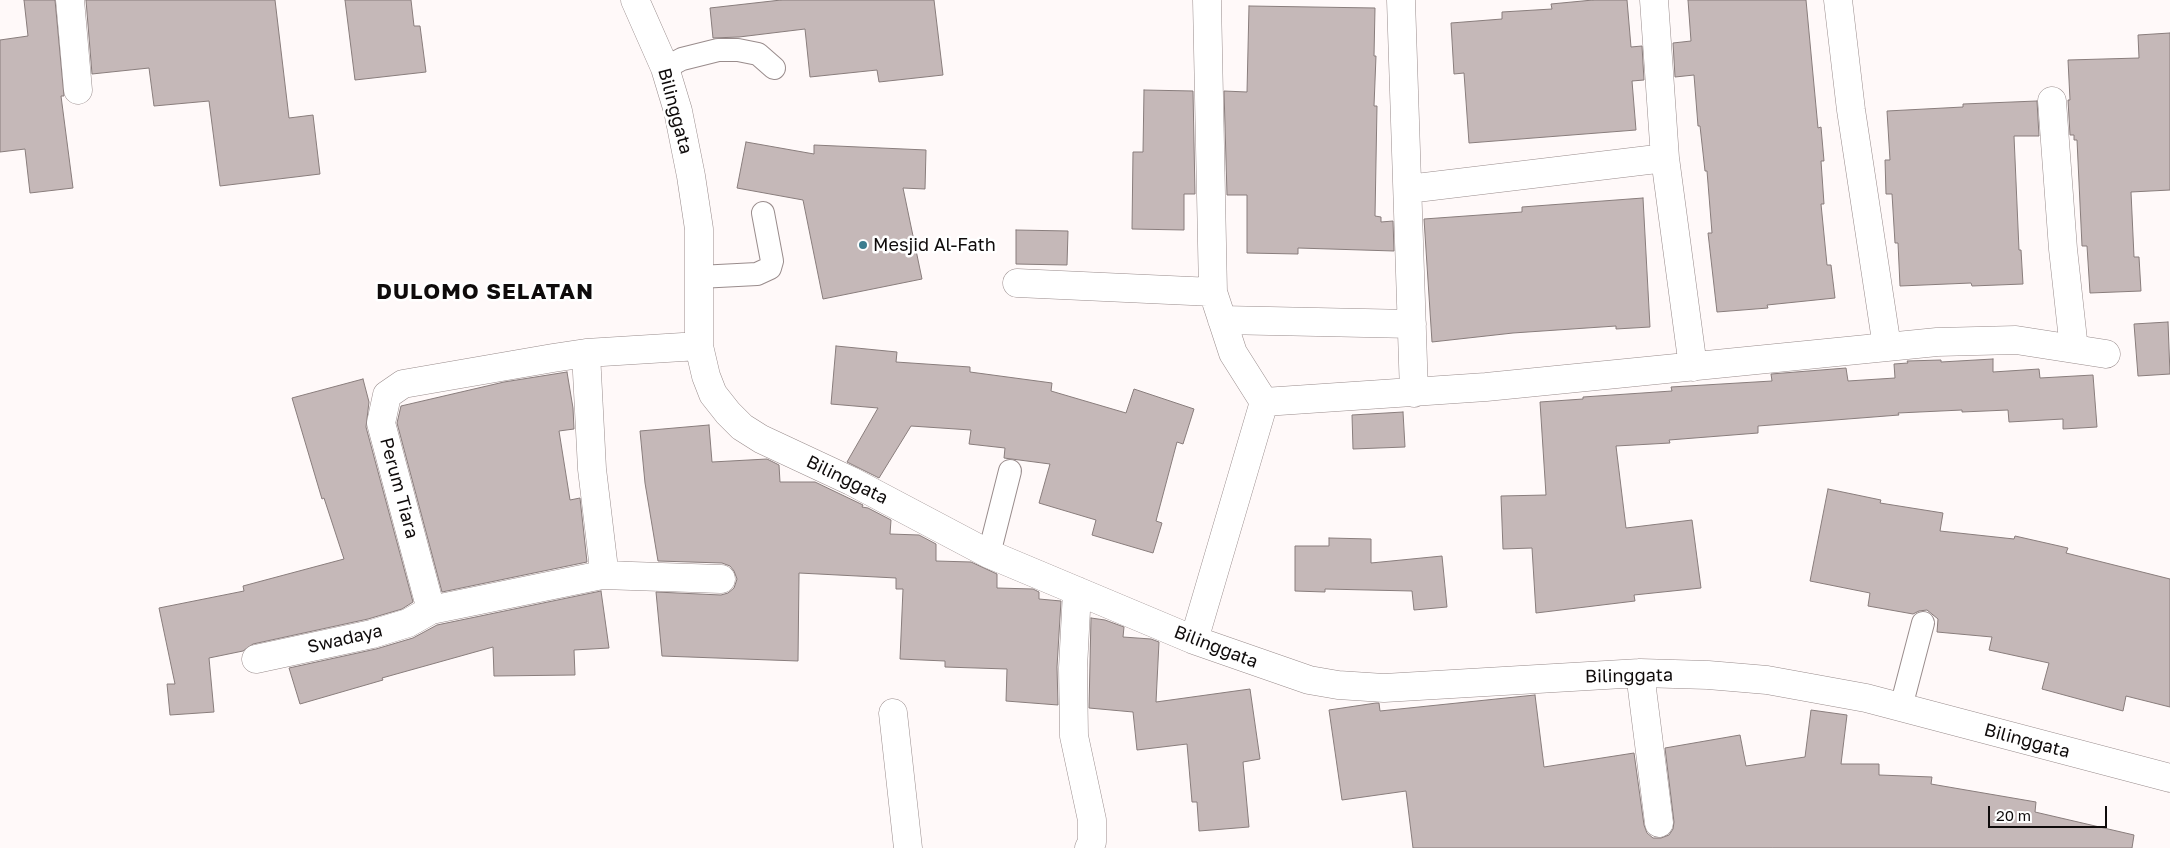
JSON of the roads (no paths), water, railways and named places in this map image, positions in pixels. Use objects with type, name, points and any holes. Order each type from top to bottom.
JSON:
[{"type":"street","points":[[70,0],[78,90]]},
{"type":"street","name":"Bilinggata","points":[[635,0],[673,63],[678,111],[691,176],[705,277],[699,346],[706,376],[713,394],[742,427],[761,440],[991,546],[1077,591],[1194,640],[1309,680],[1338,685],[1384,688],[1640,673],[1767,680],[1866,698],[2170,778]]},
{"type":"street","points":[[1194,640],[1264,402],[1232,353],[1213,292],[1207,0]]},
{"type":"street","points":[[1401,0],[1414,393]]},
{"type":"street","points":[[1654,0],[1665,158],[1693,367]]},
{"type":"street","points":[[1838,0],[1851,110],[1887,347]]},
{"type":"street","points":[[2052,101],[2063,249],[2074,349]]},
{"type":"street","points":[[1408,189],[1665,158]]},
{"type":"street","points":[[1017,284],[1213,292]]},
{"type":"street","points":[[1222,320],[1412,324]]},
{"type":"street","points":[[1264,402],[1414,393],[1937,342],[2016,340],[2106,354]]},
{"type":"street","name":"Perum Tiara","points":[[431,610],[381,423],[387,395],[403,384],[586,353],[699,346]]},
{"type":"street","points":[[586,353],[592,469],[603,560],[602,575]]},
{"type":"street","points":[[431,610],[602,575],[721,579]]},
{"type":"street","points":[[1077,591],[1073,668],[1073,720],[1074,736],[1092,820],[1092,842],[1089,848]]},
{"type":"street","name":"Swadaya","points":[[256,659],[372,634],[408,623],[431,610]]},
{"type":"street","points":[[1640,673],[1659,823]]},
{"type":"street","points":[[894,713],[908,848]]},
{"type":"lane","points":[[673,63],[718,50],[738,50],[758,54],[774,68]]},
{"type":"lane","points":[[705,277],[757,274],[770,268],[772,261],[763,213]]},
{"type":"lane","points":[[991,546],[1010,471]]},
{"type":"lane","points":[[1901,707],[1923,623]]},
{"type":"place","name":"Mesjid Al-Fath","points":[[863,245]]},
{"type":"district","name":"DULOMO SELATAN","points":[[485,292]]}]
